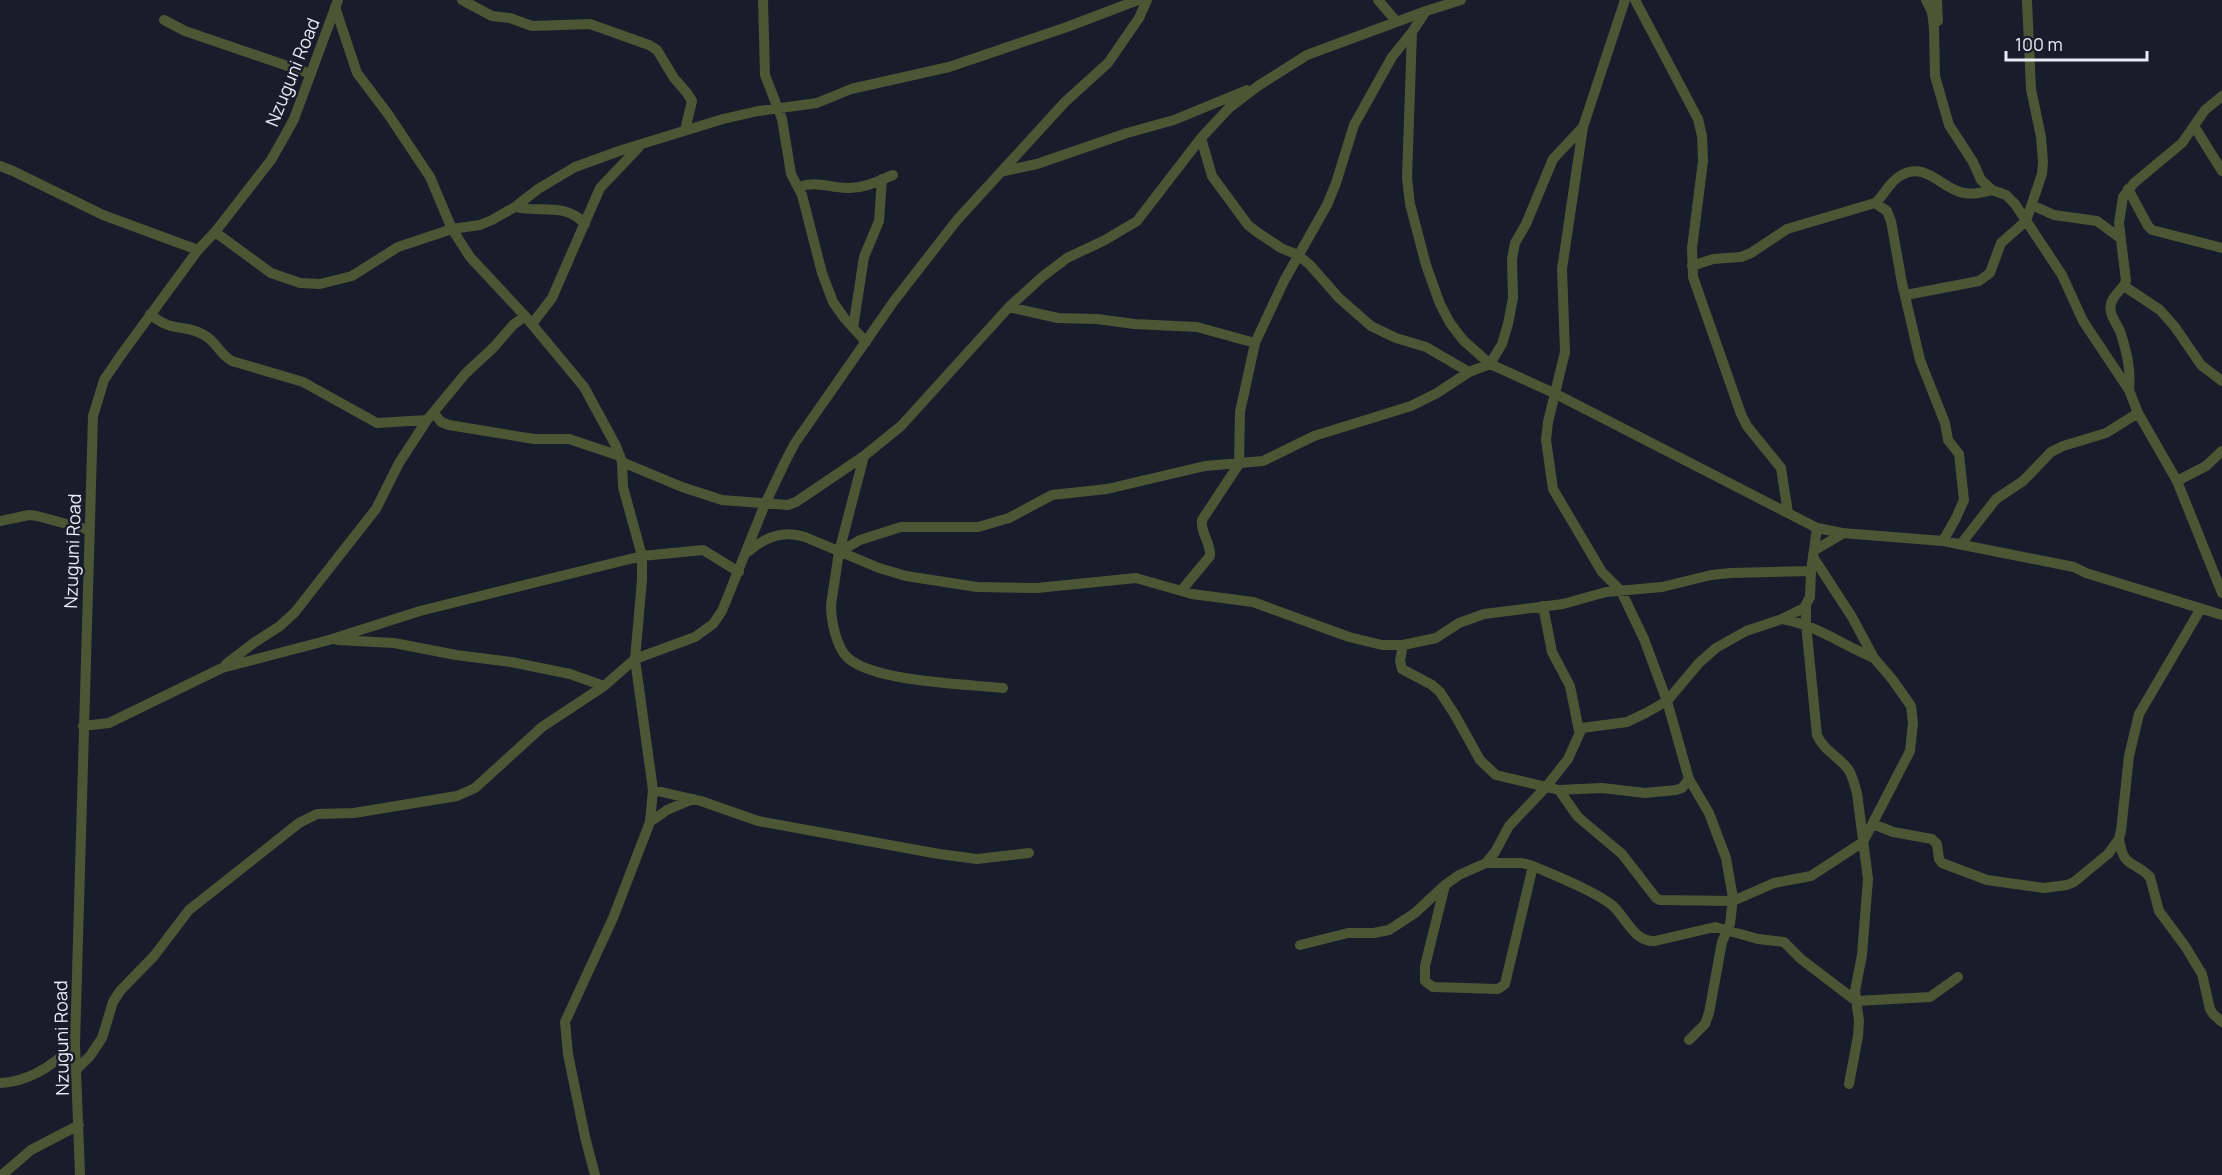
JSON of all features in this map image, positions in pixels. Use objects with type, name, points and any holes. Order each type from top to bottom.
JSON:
[{"type":"street","points":[[462,0],[492,16],[510,18],[532,26],[590,24],[654,47],[674,78],[690,97],[692,104],[685,130]]},
{"type":"street","points":[[763,0],[765,75],[782,119],[791,174],[799,187],[822,273],[833,302],[866,342]]},
{"type":"street","points":[[215,232],[271,273],[310,284],[320,284],[352,276],[398,247],[452,229],[480,225],[515,207],[538,189],[575,167],[723,119],[827,100],[851,89],[949,67],[1138,0]]},
{"type":"street","points":[[77,1070],[102,1038],[112,1002],[154,956],[189,910],[299,823],[317,814],[354,813],[467,793],[542,727],[604,686],[635,659],[684,642],[713,624],[722,611],[765,504],[795,443],[894,301],[957,220],[1065,102],[1108,63],[1139,18],[1147,0]]},
{"type":"street","points":[[1378,0],[1396,21]]},
{"type":"street","points":[[150,314],[168,327],[203,334],[225,357],[232,361],[303,382],[377,423],[430,416],[449,425],[534,440],[569,439],[621,459],[675,484],[722,500],[788,505],[796,502],[864,456],[912,415],[1009,307],[1042,277],[1067,258],[1105,240],[1137,221],[1201,138],[1229,108],[1258,86],[1306,55],[1396,21],[1461,0]]},
{"type":"street","points":[[1625,0],[1583,126],[1562,269],[1566,343],[1546,433],[1553,489],[1602,572],[1621,591],[1644,639],[1667,701],[1689,779],[1709,813],[1726,858],[1733,889],[1733,901],[1722,942],[1708,1019],[1699,1032],[1689,1040]]},
{"type":"street","points":[[1635,0],[1693,107],[1702,136],[1703,177],[1692,248],[1693,277],[1741,414],[1747,426],[1781,468],[1788,513]]},
{"type":"street","points":[[1926,0],[1932,12],[1934,28],[1935,76],[1949,125],[1973,162],[1981,180],[1992,190]]},
{"type":"street","points":[[1934,28],[1938,21],[1937,0]]},
{"type":"street","points":[[1906,295],[1979,281],[1984,278],[1993,268],[2001,243],[2026,221],[2043,162],[2041,137],[2031,89],[2027,0]]},
{"type":"street","points":[[336,4],[351,60],[357,73],[388,114],[430,177],[452,229],[470,257],[529,320],[584,387],[621,459],[623,487],[642,556],[635,659],[653,790],[651,822],[613,918],[565,1022],[568,1054],[595,1175]]},
{"type":"street","name":"Nzuguni Road","points":[[80,1175],[75,1044],[93,416],[104,380],[121,355],[198,250],[215,232],[279,146],[294,119],[336,4]]},
{"type":"street","points":[[1181,591],[1210,556],[1210,547],[1202,531],[1202,520],[1239,464],[1240,412],[1255,344],[1298,255],[1315,230],[1327,205],[1354,125],[1392,57],[1426,11]]},
{"type":"street","points":[[164,20],[184,31],[311,74]]},
{"type":"street","points":[[1412,32],[1407,178],[1415,227],[1433,288],[1450,323],[1463,340],[1490,364],[1556,394],[1818,528],[1842,533],[1943,541],[2074,567],[2086,573],[2200,610],[2222,615]]},
{"type":"street","points":[[1004,171],[1037,164],[1127,133],[1174,120],[1258,86]]},
{"type":"street","points":[[2129,390],[2129,365],[2120,330],[2113,319],[2110,308],[2114,297],[2126,281],[2120,238],[2119,216],[2122,197],[2128,189],[2182,142],[2205,110],[2222,96]]},
{"type":"street","points":[[839,552],[860,540],[901,527],[978,527],[1009,518],[1052,495],[1107,489],[1205,466],[1263,461],[1314,436],[1411,406],[1437,393],[1469,372],[1490,364],[1502,344],[1509,324],[1513,298],[1512,259],[1515,243],[1526,224],[1553,159],[1583,126]]},
{"type":"street","points":[[2194,126],[2222,171]]},
{"type":"street","points":[[1201,138],[1212,176],[1248,225],[1281,248],[1298,255],[1319,273],[1339,298],[1371,326],[1396,338],[1426,347],[1469,372]]},
{"type":"street","points":[[222,668],[280,626],[295,612],[376,509],[399,463],[430,416],[466,373],[494,347],[513,325],[529,320],[552,298],[600,188],[640,145]]},
{"type":"street","points":[[0,166],[103,215],[198,250]]},
{"type":"street","points":[[1692,266],[1713,260],[1742,257],[1787,229],[1875,203],[1882,197],[1889,184],[1906,172],[1927,173],[1961,193],[1974,194],[1992,190],[2001,192],[2011,200],[2043,243],[2062,274],[2083,321],[2129,390],[2138,413],[2176,481],[2222,592]]},
{"type":"street","points":[[799,187],[818,183],[845,189],[859,188],[888,177],[879,220],[864,256],[853,328]]},
{"type":"street","points":[[2128,189],[2152,230],[2222,248]]},
{"type":"street","points":[[1875,203],[1887,211],[1892,221],[1925,376],[1945,423],[1948,440],[1959,454],[1964,500],[1943,541]]},
{"type":"street","points":[[2032,205],[2054,215],[2097,221],[2120,238]]},
{"type":"street","points":[[515,207],[567,211],[576,215],[585,224]]},
{"type":"street","points":[[2124,286],[2160,310],[2175,327],[2201,365],[2222,381]]},
{"type":"street","points":[[1009,307],[1058,318],[1197,327],[1255,344]]},
{"type":"street","points":[[1961,544],[1996,499],[2023,482],[2051,452],[2106,432],[2138,413]]},
{"type":"street","points":[[2176,481],[2206,466],[2222,451]]},
{"type":"street","points":[[864,456],[839,552],[831,614],[838,643],[848,658],[899,677],[1003,687]]},
{"type":"street","points":[[0,521],[29,515],[89,530]]},
{"type":"street","points":[[1818,528],[1810,571],[1810,592],[1806,606],[1818,735],[1823,746],[1847,768],[1853,779],[1857,793],[1868,879],[1862,954],[1855,991],[1859,1021],[1858,1036],[1849,1084]]},
{"type":"street","points":[[1814,554],[1826,542],[1842,533]]},
{"type":"street","points":[[747,553],[762,540],[793,535],[805,537],[879,568],[906,576],[977,586],[1037,588],[1136,578],[1181,591],[1252,602],[1375,644],[1403,645],[1436,638],[1459,623],[1474,617],[1568,603],[1599,593],[1662,587],[1712,575],[1731,573],[1810,571]]},
{"type":"street","points":[[83,726],[109,723],[222,668],[329,640],[420,611],[642,556],[702,550],[739,572]]},
{"type":"street","points":[[1559,790],[1578,817],[1622,854],[1656,898],[1668,902],[1733,901],[1774,883],[1811,876],[1863,842],[1911,751],[1912,711],[1892,678],[1874,658],[1814,554]]},
{"type":"street","points":[[1486,863],[1495,852],[1509,826],[1546,787],[1568,759],[1579,731],[1570,686],[1552,652],[1543,606]]},
{"type":"street","points":[[1579,731],[1587,726],[1630,721],[1667,701],[1699,663],[1716,648],[1746,631],[1782,619],[1806,606]]},
{"type":"street","points":[[1873,824],[1893,832],[1932,839],[1937,844],[1939,859],[1946,865],[1987,880],[2036,888],[2074,882],[2108,854],[2119,839],[2131,747],[2139,714],[2200,610]]},
{"type":"street","points":[[1782,619],[1806,624],[1874,658]]},
{"type":"street","points":[[329,640],[409,645],[456,655],[511,662],[563,672],[604,686]]},
{"type":"street","points":[[1403,645],[1400,661],[1402,669],[1432,685],[1440,692],[1477,756],[1491,772],[1559,790],[1602,788],[1645,793],[1662,792],[1682,788],[1689,779]]},
{"type":"street","points":[[653,790],[694,799],[758,821],[939,854],[977,859],[1029,853]]},
{"type":"street","points":[[651,822],[668,810],[694,799]]},
{"type":"street","points":[[2119,839],[2123,857],[2127,862],[2150,877],[2158,911],[2180,939],[2199,970],[2210,1009],[2222,1022]]},
{"type":"street","points":[[1300,945],[1348,933],[1374,933],[1389,930],[1415,913],[1459,875],[1486,863],[1521,863],[1533,866],[1607,902],[1620,913],[1638,935],[1647,941],[1672,938],[1709,928],[1787,944],[1801,959],[1856,1001],[1930,997],[1958,977]]},
{"type":"street","points":[[1445,885],[1425,966],[1425,981],[1433,987],[1498,989],[1505,984],[1533,866]]},
{"type":"street","points":[[0,1083],[11,1082],[44,1070],[61,1059],[75,1044]]},
{"type":"street","points":[[2,1175],[31,1149],[79,1125]]}]
